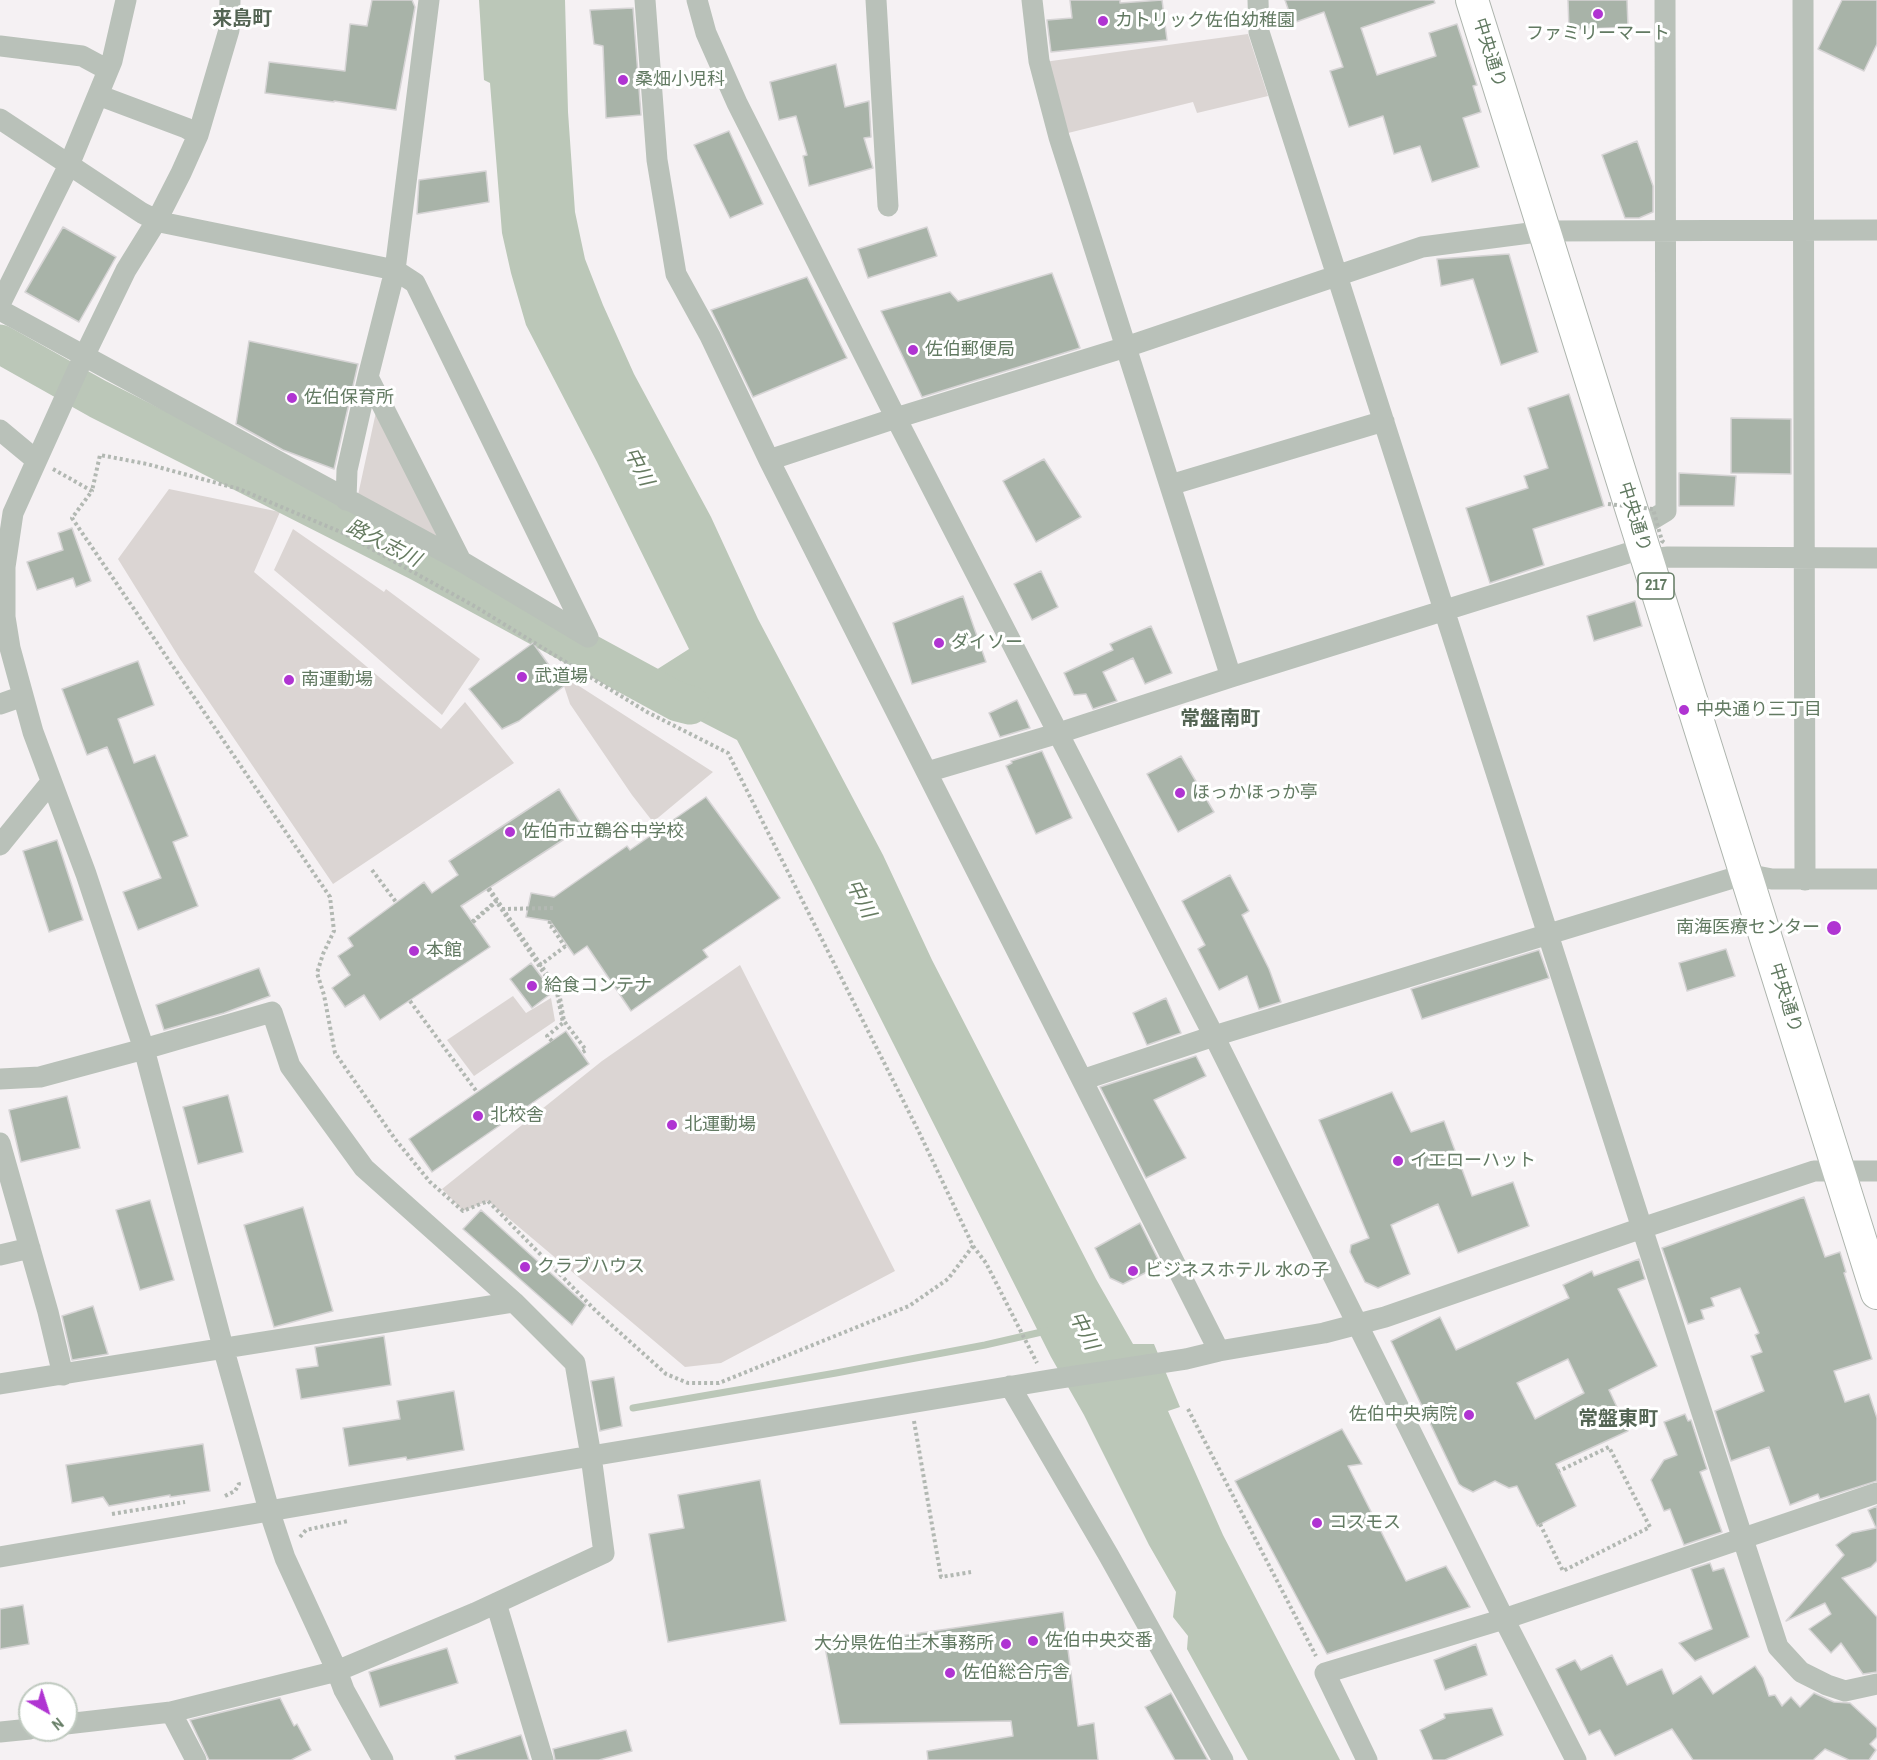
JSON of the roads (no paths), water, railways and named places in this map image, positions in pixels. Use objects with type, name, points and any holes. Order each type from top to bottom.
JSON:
[{"type":"highway","name":"中央通り","points":[[1472,0],[1545,231],[1649,545],[1746,874],[1839,1171]]},
{"type":"highway","name":"217","points":[[1839,1171],[1877,1293]]},
{"type":"street","points":[[0,304],[69,165],[108,70],[126,0]]},
{"type":"street","points":[[230,0],[229,30],[198,135],[157,220],[126,270],[13,513],[3,565],[5,617],[10,648],[33,732],[86,874],[144,1049],[268,1510],[285,1558],[344,1690],[382,1760]]},
{"type":"street","points":[[346,500],[347,470],[395,270],[429,0]]},
{"type":"street","points":[[645,0],[657,160],[676,274],[710,336],[769,460],[1219,1352]]},
{"type":"street","points":[[697,0],[706,33],[737,103],[896,418],[1214,1036],[1356,1325],[1576,1760]]},
{"type":"street","points":[[876,0],[888,206]]},
{"type":"street","points":[[1032,0],[1039,61],[1059,137],[1231,677]]},
{"type":"street","points":[[1258,0],[1259,32],[1642,1228],[1779,1647],[1802,1672],[1845,1691],[1877,1684]]},
{"type":"street","points":[[927,772],[1059,733],[1649,545],[1666,511],[1665,0]]},
{"type":"street","points":[[1803,0],[1805,880]]},
{"type":"street","points":[[0,46],[82,56],[108,70]]},
{"type":"street","points":[[98,95],[186,128],[198,135]]},
{"type":"street","points":[[0,119],[142,213],[157,220],[217,235],[395,270],[415,283],[588,637],[460,561],[81,363],[0,310]]},
{"type":"street","points":[[769,460],[1126,347],[1422,247],[1545,231],[1877,230]]},
{"type":"street","points":[[368,377],[460,561]]},
{"type":"street","points":[[1170,485],[1384,421]]},
{"type":"street","points":[[0,430],[36,460]]},
{"type":"street","points":[[1649,545],[1668,557],[1877,558]]},
{"type":"street","points":[[0,704],[23,696]]},
{"type":"street","points":[[0,845],[51,782]]},
{"type":"street","points":[[1082,1080],[1214,1036],[1746,874],[1772,879],[1877,879]]},
{"type":"street","points":[[0,1079],[40,1077],[272,1012],[290,1066],[364,1168],[514,1302],[575,1363],[604,1553],[496,1603],[337,1671],[171,1712],[78,1723]]},
{"type":"street","points":[[0,1143],[63,1375]]},
{"type":"street","points":[[0,1557],[1010,1386],[1186,1359],[1356,1325],[1396,1314],[1814,1171],[1877,1171]]},
{"type":"street","points":[[0,1255],[30,1248]]},
{"type":"street","points":[[0,1383],[63,1375],[223,1347],[514,1302]]},
{"type":"street","points":[[1010,1386],[1109,1556],[1223,1760]]},
{"type":"street","points":[[1367,1760],[1325,1673],[1504,1619],[1877,1493]]},
{"type":"street","points":[[496,1603],[543,1760]]},
{"type":"street","points":[[171,1712],[196,1760]]},
{"type":"street","points":[[0,1732],[18,1730]]},
{"type":"water","name":"中川","points":[[479,0],[565,0],[568,112],[575,212],[585,259],[603,305],[634,374],[711,517],[758,619],[883,855],[932,960],[1096,1279],[1133,1344],[1154,1344],[1180,1407],[1168,1411],[1223,1535],[1340,1760],[1248,1760],[1187,1649],[1188,1636],[1173,1617],[1176,1592],[1149,1545],[1084,1415],[1051,1357],[814,886],[737,740],[640,690],[645,677],[689,649],[597,462],[526,325],[502,233],[490,83],[484,80]]},
{"type":"waterway","name":"路久志川","points":[[0,344],[98,399],[420,562],[678,702],[690,705]]},
{"type":"waterway","points":[[633,1408],[836,1373],[1046,1331]]},
{"type":"place","name":"ファミリーマート","points":[[1598,14]]},
{"type":"place","name":"カトリック佐伯幼稚園","points":[[1103,21]]},
{"type":"place","name":"桑畑小児科","points":[[623,80]]},
{"type":"place","name":"佐伯郵便局","points":[[913,350]]},
{"type":"place","name":"佐伯保育所","points":[[292,398]]},
{"type":"place","name":"ダイソー","points":[[939,643]]},
{"type":"place","name":"武道場","points":[[522,677]]},
{"type":"place","name":"南運動場","points":[[289,680]]},
{"type":"place","name":"中央通り三丁目","points":[[1684,710]]},
{"type":"place","name":"ほっかほっか亭","points":[[1180,793]]},
{"type":"place","name":"佐伯市立鶴谷中学校","points":[[510,832]]},
{"type":"place","name":"南海医療センター","points":[[1834,928]]},
{"type":"place","name":"本館","points":[[414,951]]},
{"type":"place","name":"給食コンテナ","points":[[532,986]]},
{"type":"place","name":"北校舎","points":[[478,1116]]},
{"type":"place","name":"北運動場","points":[[672,1125]]},
{"type":"place","name":"イエローハット","points":[[1398,1161]]},
{"type":"place","name":"クラブハウス","points":[[525,1267]]},
{"type":"place","name":"ビジネスホテル 水の子","points":[[1133,1271]]},
{"type":"place","name":"佐伯中央病院","points":[[1469,1415]]},
{"type":"place","name":"コスモス","points":[[1317,1523]]},
{"type":"place","name":"佐伯中央交番","points":[[1033,1641]]},
{"type":"place","name":"大分県佐伯土木事務所","points":[[1006,1644]]},
{"type":"place","name":"佐伯総合庁舎","points":[[950,1673]]},
{"type":"district","name":"来島町","points":[[242,20]]},
{"type":"district","name":"常盤南町","points":[[1220,720]]},
{"type":"district","name":"常盤東町","points":[[1618,1420]]}]
